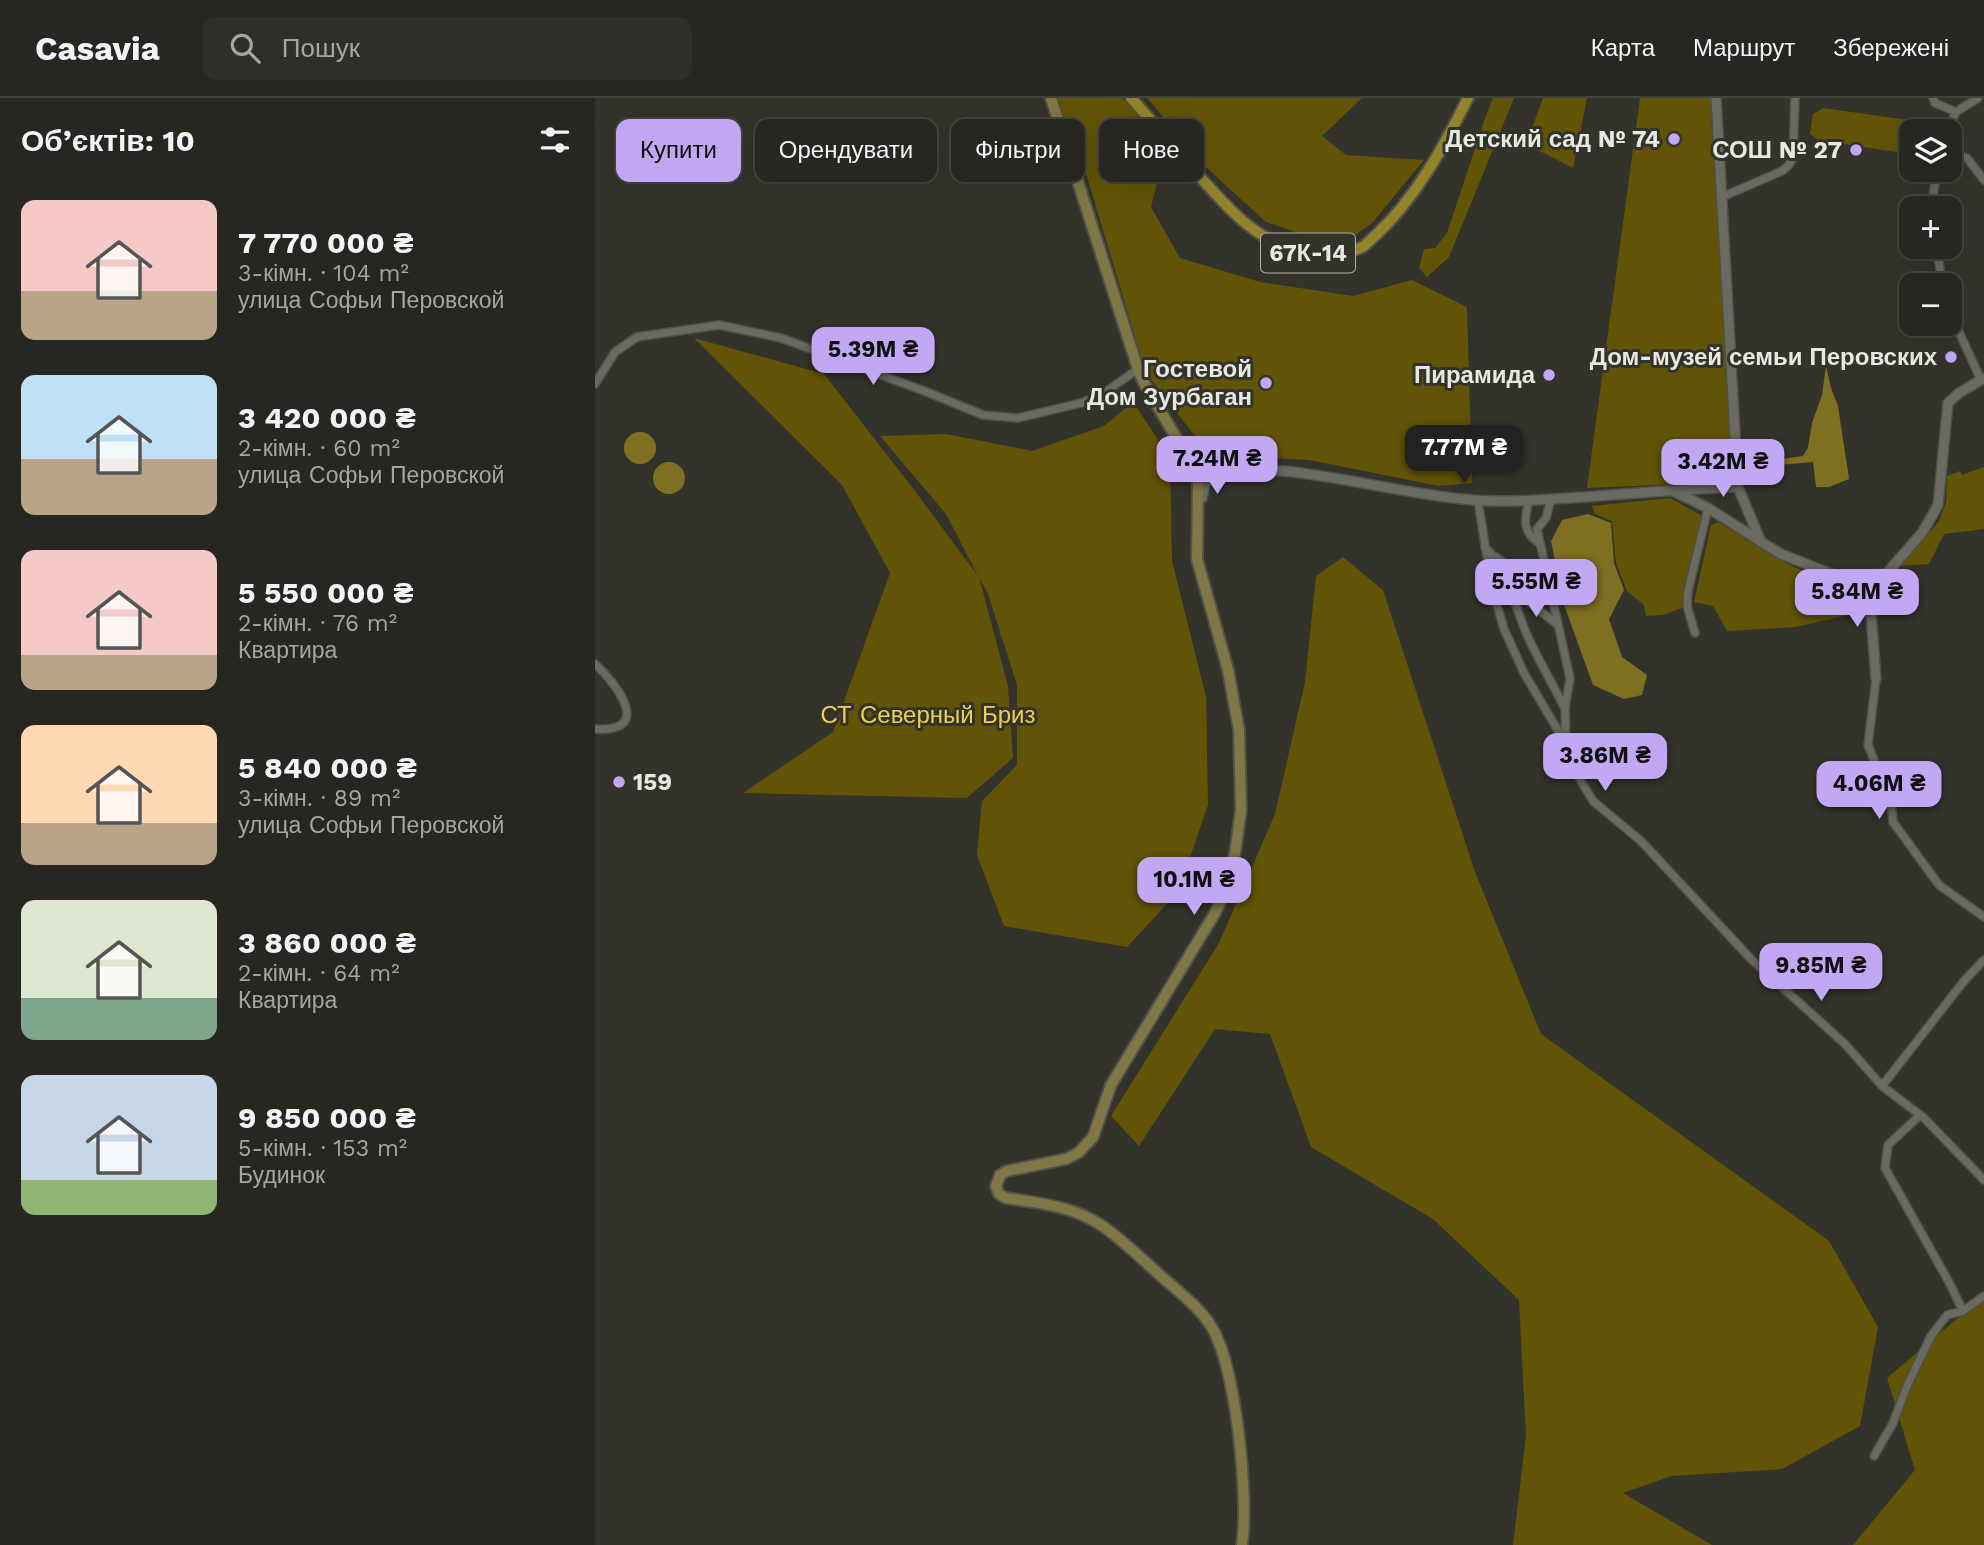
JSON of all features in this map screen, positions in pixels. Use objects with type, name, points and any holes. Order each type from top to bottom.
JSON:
[{"type":"main road","points":[[1051,98],[1138,369],[1184,451],[1198,483],[1197,549],[1200,570],[1228,670],[1239,730],[1241,810],[1231,872],[1215,913],[1111,1085],[1093,1137],[1078,1153],[1066,1159],[1007,1171],[1000,1175],[996,1186],[999,1194],[1006,1198],[1046,1204],[1088,1217],[1111,1232],[1153,1269],[1211,1326],[1224,1356],[1229,1380],[1243,1482],[1245,1524],[1242,1545]]},
{"type":"main road","name":"67К-14","points":[[1131,98],[1227,206],[1267,240],[1300,253],[1334,255],[1362,248],[1392,220],[1444,142],[1468,98]]},
{"type":"street","points":[[1716,98],[1738,487],[1761,542]]},
{"type":"street","points":[[1722,197],[1782,171],[1789,165],[1793,157],[1795,98]]},
{"type":"street","points":[[1933,98],[1935,103],[1956,112]]},
{"type":"street","points":[[1953,119],[1956,112],[1978,98]]},
{"type":"street","points":[[1962,156],[1967,158],[1984,180]]},
{"type":"street","points":[[595,384],[615,352],[638,337],[719,325],[781,338],[983,415],[1018,418],[1081,404],[1100,396],[1138,369]]},
{"type":"street","points":[[1668,490],[1708,508],[1792,559],[1839,577],[1886,573],[1903,556],[1933,516],[1938,505],[1948,403],[1982,379],[1961,336]]},
{"type":"street","points":[[1184,451],[1194,461],[1222,468],[1308,475],[1436,497],[1478,501],[1529,501],[1738,487]]},
{"type":"street","points":[[1194,473],[1222,468]]},
{"type":"street","points":[[1199,514],[1206,478],[1222,468]]},
{"type":"street","points":[[1551,499],[1546,518],[1537,529],[1570,678],[1565,708],[1566,744],[1572,766],[1593,802],[1641,841],[1751,959],[1845,1044],[1882,1086],[1924,1118],[1984,1180]]},
{"type":"street","points":[[1478,501],[1492,588],[1504,629],[1524,673],[1566,744]]},
{"type":"street","points":[[1529,501],[1524,520],[1530,536],[1540,544]]},
{"type":"street","points":[[1695,633],[1687,606],[1688,591],[1708,508]]},
{"type":"street","points":[[1485,547],[1507,565],[1511,588],[1527,634],[1565,708]]},
{"type":"street","points":[[1868,576],[1875,679],[1868,745],[1891,802],[1893,822],[1940,886],[1984,916]]},
{"type":"street","points":[[1511,588],[1559,625]]},
{"type":"street","points":[[595,664],[619,692],[627,709],[626,720],[621,726],[595,729]]},
{"type":"street","points":[[1882,1086],[1984,960]]},
{"type":"street","points":[[1918,1117],[1888,1145],[1885,1168],[1963,1311]]},
{"type":"street","points":[[1874,1456],[1893,1423],[1931,1336],[1947,1315],[1963,1311],[1984,1296]]},
{"type":"green space","points":[[1057,98],[1122,98],[1141,119],[1099,119],[1099,182],[1157,182],[1151,207],[1180,258],[1260,282],[1353,296],[1412,280],[1467,307],[1472,483],[1439,486],[1309,460],[1209,454],[1146,373],[1085,172],[1085,119],[1065,119]]},
{"type":"green space","points":[[1147,98],[1362,98],[1322,136],[1346,155],[1424,160],[1372,223],[1354,236],[1317,239],[1266,222],[1209,170],[1204,164],[1204,119],[1165,119]]},
{"type":"green space","points":[[1493,98],[1514,98],[1449,257],[1427,277],[1419,268],[1424,249],[1435,248],[1447,233]]},
{"type":"green space","points":[[1543,98],[1587,98],[1573,168],[1526,144]]},
{"type":"green space","points":[[1640,98],[1710,98],[1733,471],[1727,482],[1587,488]]},
{"type":"green space","points":[[1823,108],[1901,119],[1899,152],[1818,140],[1810,134],[1813,114]]},
{"type":"green space","name":"СТ Северный Бриз","points":[[694,338],[824,374],[978,576],[946,514],[880,436],[946,434],[1032,451],[1104,426],[1133,402],[1170,458],[1172,561],[1206,697],[1208,805],[1178,892],[1127,947],[1004,926],[977,855],[982,801],[1017,765],[1017,685],[988,594],[979,577],[1008,686],[1013,758],[967,798],[743,793],[833,732],[890,573],[842,485]]},
{"type":"green space","points":[[1984,467],[1984,529],[1944,534],[1929,564],[1901,566],[1939,521],[1946,502],[1947,476],[1960,471],[1962,475]]},
{"type":"green space","points":[[1670,498],[1704,517],[1682,608],[1663,615],[1646,616],[1644,605],[1627,591],[1616,563],[1612,521],[1595,514],[1592,506]]},
{"type":"green space","points":[[1718,522],[1801,570],[1837,580],[1855,581],[1866,598],[1867,613],[1796,627],[1727,631],[1713,606],[1694,602],[1711,525]]},
{"type":"green space","points":[[1343,557],[1383,590],[1475,872],[1541,1034],[1829,1241],[1878,1327],[1860,1426],[1782,1469],[1671,1476],[1623,1493],[1712,1545],[1513,1545],[1526,1436],[1519,1300],[1433,1219],[1311,1147],[1270,1034],[1215,1029],[1139,1146],[1111,1116],[1219,943],[1275,814],[1305,682],[1316,576]]},
{"type":"green space","points":[[1984,1296],[1984,1545],[1853,1545],[1915,1470],[1887,1378]]},
{"type":"shaded area","points":[[1826,366],[1838,406],[1849,479],[1829,487],[1816,487],[1813,462],[1768,466],[1768,461],[1803,456],[1808,448],[1812,423],[1822,395]]},
{"type":"shaded area","points":[[640,432],[651,437],[656,448],[651,459],[640,464],[629,459],[624,448],[629,437]]},
{"type":"shaded area","points":[[669,462],[680,467],[685,478],[680,489],[669,494],[658,489],[653,478],[658,467]]},
{"type":"shaded area","points":[[1588,514],[1611,523],[1614,563],[1624,590],[1609,619],[1622,657],[1647,675],[1642,695],[1624,699],[1593,685],[1563,602],[1551,541],[1562,520]]},
{"type":"place","name":"Детский сад № 74","points":[[1674,139]]},
{"type":"place","name":"СОШ № 27","points":[[1856,150]]},
{"type":"place","name":"Дом-музей семьи Перовских","points":[[1951,357]]},
{"type":"place","name":"Пирамида","points":[[1549,375]]},
{"type":"place","name":"Гостевой Дом Зурбаган","points":[[1266,383]]},
{"type":"place","name":"159","points":[[619,782]]}]
